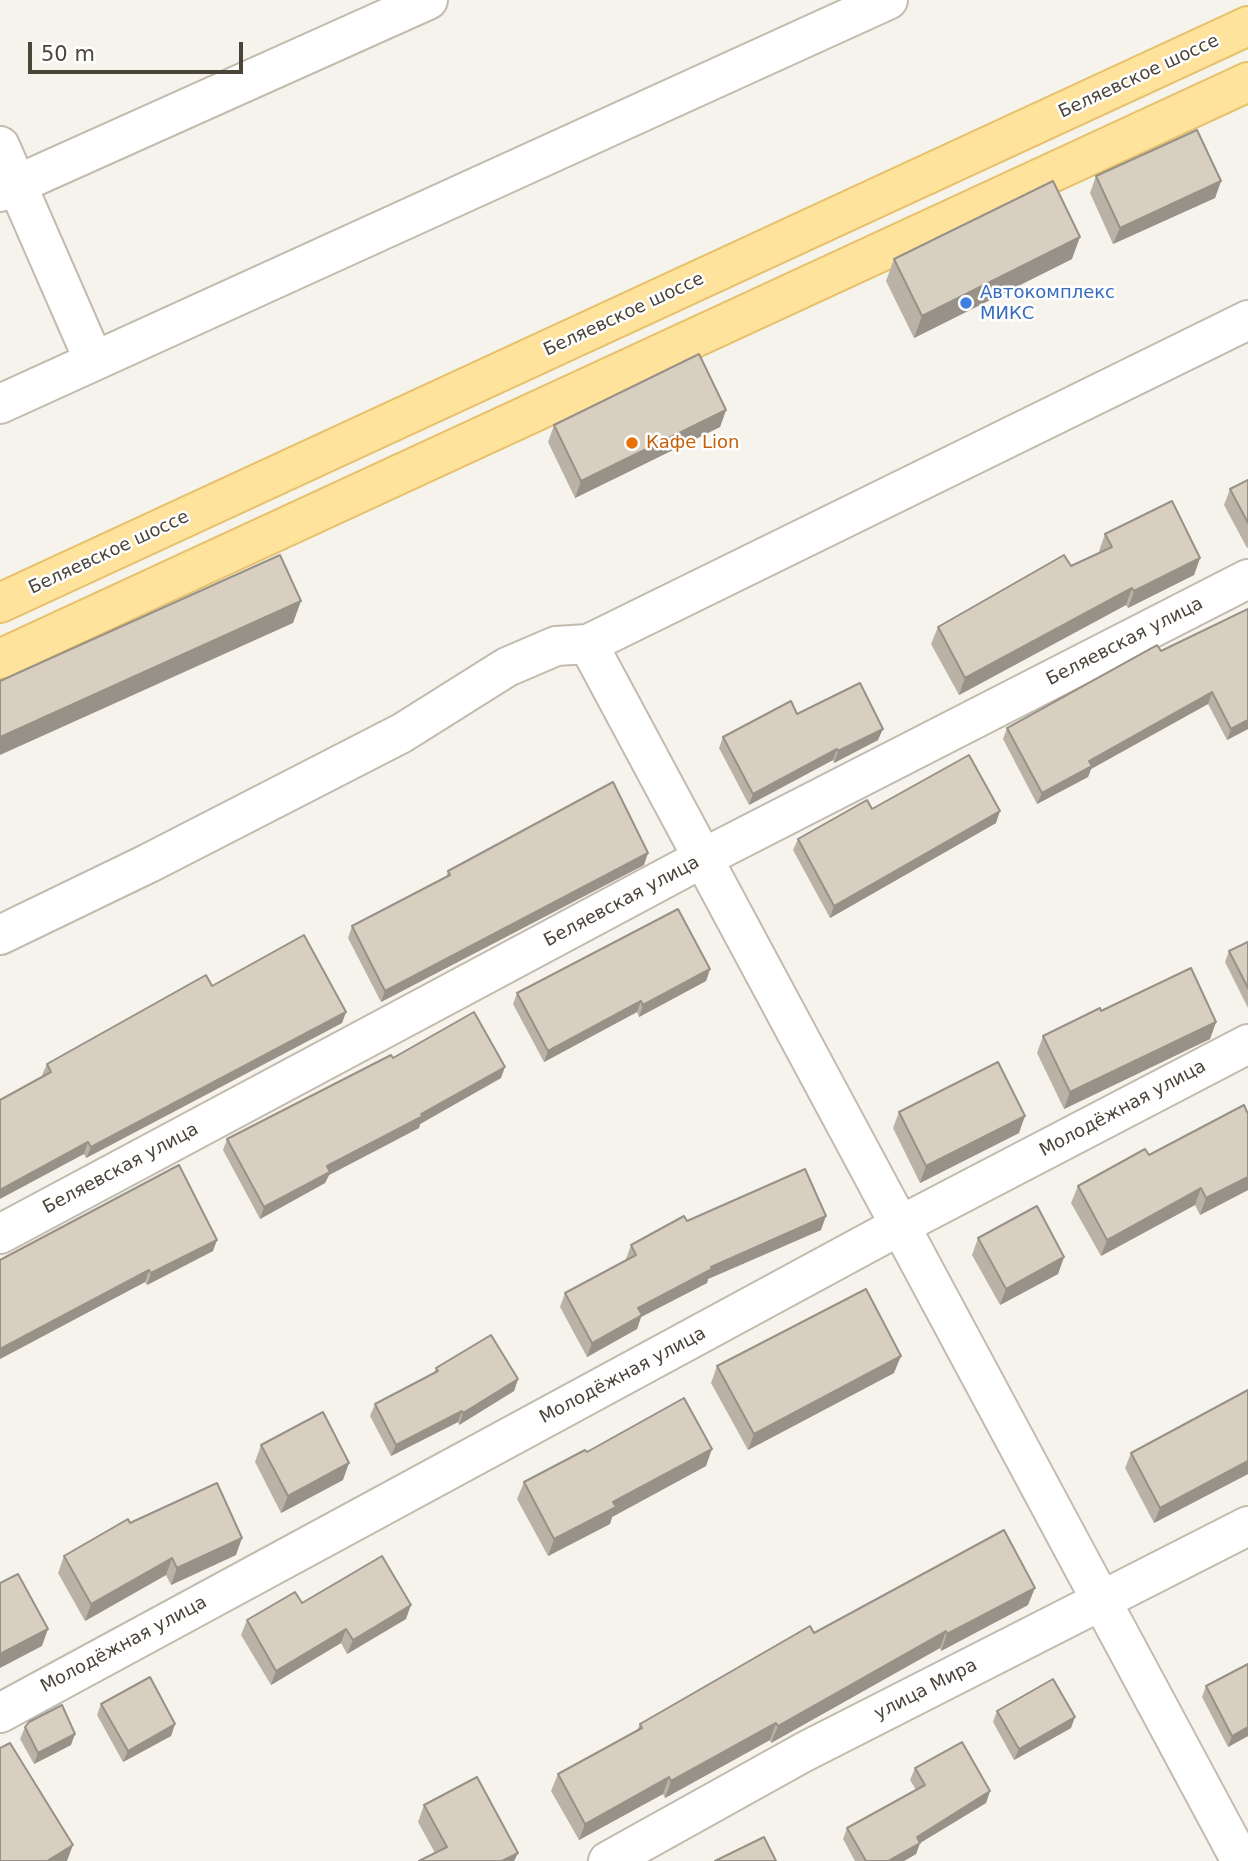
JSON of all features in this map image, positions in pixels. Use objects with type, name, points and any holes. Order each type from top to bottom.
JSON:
[{"type":"main road","name":"Беляевское шоссе","points":[[0,603],[1248,26]]},
{"type":"main road","points":[[0,659],[1248,82]]},
{"type":"street","points":[[9,188],[428,0]]},
{"type":"street","points":[[0,404],[888,0]]},
{"type":"street","points":[[0,146],[9,188],[94,361]]},
{"type":"street","points":[[0,935],[149,863],[402,733],[507,667],[556,646],[588,644],[1248,320]]},
{"type":"street","name":"Беляевская улица","points":[[0,1234],[701,859],[1248,579]]},
{"type":"street","points":[[588,644],[1241,1861]]},
{"type":"street","name":"Молодёжная улица","points":[[0,1713],[901,1225],[1248,1044]]},
{"type":"street","name":"улица Мира","points":[[608,1861],[804,1752],[1248,1525]]},
{"type":"building","points":[[1197,130],[1221,181],[1120,228],[1096,176]]},
{"type":"building","points":[[1053,181],[1080,237],[922,316],[894,259]]},
{"type":"building","points":[[699,354],[726,410],[581,481],[554,425]]},
{"type":"building","points":[[1248,480],[1248,523],[1230,489]]},
{"type":"building","points":[[1172,501],[1200,558],[1134,591],[1132,588],[965,678],[938,627],[1064,555],[1071,566],[1112,547],[1105,534]]},
{"type":"building","points":[[280,555],[301,601],[0,737],[0,681]]},
{"type":"building","points":[[1248,609],[1248,720],[1231,729],[1212,692],[1089,761],[1092,766],[1042,793],[1007,728],[1157,645],[1161,651]]},
{"type":"building","points":[[860,683],[883,729],[838,751],[837,749],[753,794],[723,737],[791,701],[797,714]]},
{"type":"building","points":[[969,755],[1000,811],[834,906],[798,839],[867,800],[872,809]]},
{"type":"building","points":[[613,782],[648,853],[385,991],[352,926],[450,875],[448,871]]},
{"type":"building","points":[[678,909],[710,969],[643,1005],[641,1001],[548,1051],[517,993]]},
{"type":"building","points":[[304,935],[346,1012],[91,1147],[88,1142],[0,1190],[0,1100],[51,1072],[47,1064],[206,975],[212,986]]},
{"type":"building","points":[[1248,942],[1248,988],[1229,951]]},
{"type":"building","points":[[1191,968],[1216,1022],[1070,1092],[1043,1036]]},
{"type":"building","points":[[474,1012],[505,1067],[421,1114],[423,1116],[327,1166],[330,1172],[264,1207],[227,1139],[391,1055],[393,1058]]},
{"type":"building","points":[[998,1062],[1025,1116],[926,1166],[899,1112]]},
{"type":"building","points":[[1244,1105],[1248,1114],[1248,1177],[1206,1198],[1201,1188],[1107,1240],[1078,1186],[1145,1149],[1149,1155]]},
{"type":"building","points":[[179,1165],[217,1240],[151,1273],[149,1270],[0,1349],[0,1260]]},
{"type":"building","points":[[805,1169],[826,1216],[711,1267],[712,1269],[638,1308],[642,1315],[592,1343],[565,1293],[636,1255],[631,1245],[684,1216],[687,1221]]},
{"type":"building","points":[[1037,1206],[1064,1257],[1006,1289],[978,1238]]},
{"type":"building","points":[[866,1289],[901,1356],[754,1434],[717,1366]]},
{"type":"building","points":[[491,1335],[518,1379],[463,1413],[462,1411],[396,1445],[375,1404],[438,1371],[436,1368]]},
{"type":"building","points":[[1248,1390],[1248,1461],[1160,1508],[1131,1453]]},
{"type":"building","points":[[684,1398],[712,1449],[613,1502],[616,1507],[554,1539],[524,1482],[585,1450],[587,1452]]},
{"type":"building","points":[[323,1412],[349,1463],[288,1496],[261,1445]]},
{"type":"building","points":[[217,1483],[242,1538],[177,1568],[172,1558],[91,1604],[64,1556],[128,1519],[130,1523]]},
{"type":"building","points":[[1004,1530],[1035,1588],[947,1634],[946,1631],[778,1726],[776,1723],[671,1781],[669,1777],[585,1824],[558,1774],[642,1728],[640,1724],[810,1626],[814,1633]]},
{"type":"building","points":[[382,1556],[411,1605],[353,1640],[346,1629],[276,1671],[247,1620],[295,1592],[302,1603]]},
{"type":"building","points":[[18,1574],[48,1629],[0,1654],[0,1583]]},
{"type":"building","points":[[1248,1664],[1248,1727],[1232,1736],[1206,1686]]},
{"type":"building","points":[[150,1677],[175,1724],[128,1751],[101,1704]]},
{"type":"building","points":[[1053,1679],[1075,1717],[1019,1749],[997,1711]]},
{"type":"building","points":[[62,1705],[75,1734],[38,1753],[25,1727],[29,1722]]},
{"type":"building","points":[[962,1742],[990,1791],[917,1837],[920,1843],[888,1861],[866,1861],[847,1828],[925,1785],[915,1768]]},
{"type":"building","points":[[10,1743],[73,1845],[47,1861],[0,1861],[0,1748]]},
{"type":"building","points":[[477,1777],[518,1853],[502,1861],[419,1861],[447,1847],[424,1805]]},
{"type":"building","points":[[764,1837],[776,1861],[715,1861]]},
{"type":"place","name":"Автокомплекс МИКС","points":[[966,303]]},
{"type":"place","name":"Кафе Lion","points":[[632,443]]}]
